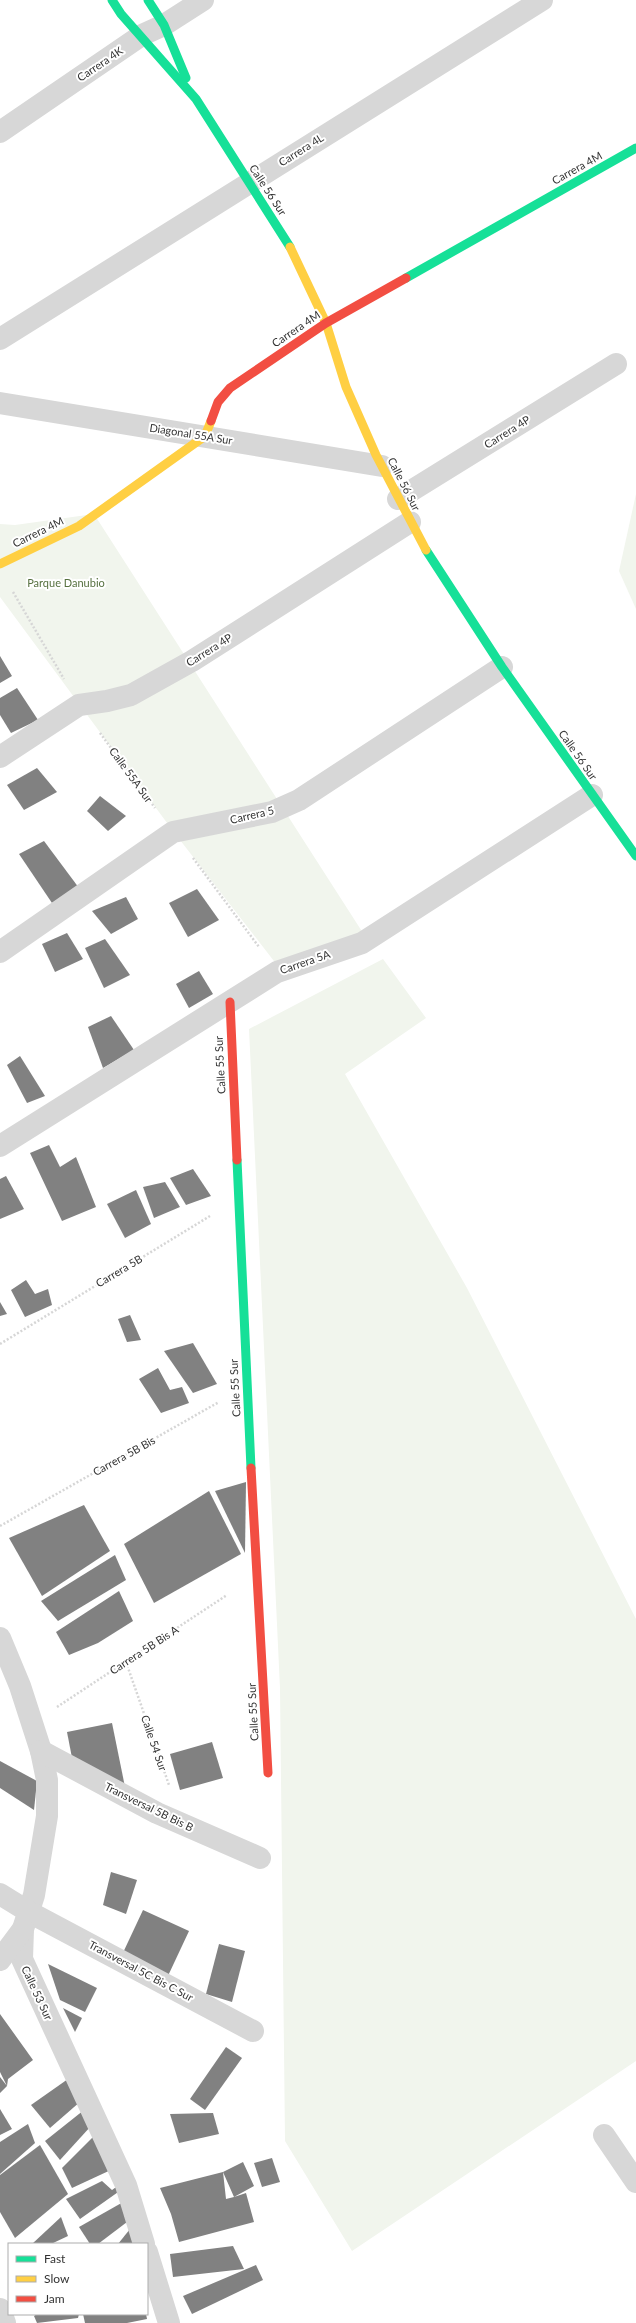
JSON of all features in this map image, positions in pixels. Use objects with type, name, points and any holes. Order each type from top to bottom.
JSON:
[{"type":"street","name":"Calle 56 Sur","points":[[112,0],[121,14],[142,35],[196,99],[295,256],[326,323],[346,387],[382,466],[422,544],[502,667],[636,856]]},
{"type":"street","name":"Calle 56 Sur","points":[[148,0],[164,25],[196,99]]},
{"type":"street","name":"Carrera 4K","points":[[0,132],[142,35],[164,25],[203,0]]},
{"type":"street","name":"Carrera 4L","points":[[0,339],[542,0]]},
{"type":"street","name":"Carrera 4M","points":[[0,564],[79,526],[205,436],[218,402],[230,388],[326,323],[636,148]]},
{"type":"street","name":"Carrera 4P","points":[[398,499],[616,364]]},
{"type":"street","name":"Diagonal 55A Sur","points":[[0,403],[382,466]]},
{"type":"street","name":"Carrera 4P","points":[[0,757],[80,705],[131,695],[192,661],[410,522]]},
{"type":"street","name":"Carrera 5","points":[[0,952],[173,832],[272,812],[299,800],[502,667]]},
{"type":"street","name":"Carrera 5A","points":[[0,1146],[277,972],[362,943],[592,795]]},
{"type":"street","name":"Calle 55 Sur","points":[[230,1002],[256,1576],[268,1773]]},
{"type":"street","name":"Calle 53 Sur","points":[[0,1638],[20,1686],[41,1752],[47,1780],[47,1816],[39,1869],[26,1920],[22,1959],[126,2185],[144,2243]]},
{"type":"street","name":"Transversal 5B Bis B","points":[[41,1752],[157,1813],[260,1858]]},
{"type":"street","name":"Transversal 5C Bis C Sur","points":[[0,1894],[26,1920],[253,2031]]},
{"type":"street","points":[[0,1960],[26,1920]]},
{"type":"street","points":[[604,2135],[636,2182]]},
{"type":"street","points":[[148,2255],[170,2323]]},
{"type":"street","points":[[0,2309],[5,2323]]},
{"type":"path","name":"Calle 55A Sur","points":[[12,589],[80,705],[277,972]]},
{"type":"path","name":"Carrera 5B","points":[[0,1344],[239,1199]]},
{"type":"path","name":"Carrera 5B Bis","points":[[0,1526],[247,1386]]},
{"type":"path","name":"Carrera 5B Bis A","points":[[32,1724],[256,1576]]},
{"type":"path","name":"Calle 54 Sur","points":[[126,1662],[182,1823]]},
{"type":"green space","points":[[636,494],[636,609],[619,571]]},
{"type":"green space","name":"Parque Danubio","points":[[94,514],[363,933],[277,965],[173,831],[0,597],[0,524],[15,525]]},
{"type":"green space","points":[[383,959],[426,1018],[345,1074],[467,1288],[636,1619],[636,2061],[352,2251],[285,2141],[280,1688],[249,1029]]},
{"type":"building","points":[[0,656],[12,676],[0,683]]},
{"type":"building","points":[[17,688],[38,720],[11,733],[0,715],[0,698]]},
{"type":"building","points":[[37,768],[57,792],[24,810],[7,785]]},
{"type":"building","points":[[100,796],[126,816],[108,831],[87,811]]},
{"type":"building","points":[[44,841],[79,888],[52,903],[19,854]]},
{"type":"building","points":[[197,889],[219,920],[188,937],[169,903]]},
{"type":"building","points":[[126,897],[138,919],[111,934],[92,911]]},
{"type":"building","points":[[67,933],[83,959],[55,972],[42,944]]},
{"type":"building","points":[[105,939],[130,975],[104,988],[85,948]]},
{"type":"building","points":[[199,971],[213,994],[189,1008],[176,984]]},
{"type":"building","points":[[111,1016],[134,1050],[103,1068],[88,1027]]},
{"type":"building","points":[[20,1056],[45,1096],[27,1103],[7,1065]]},
{"type":"building","points":[[49,1145],[60,1167],[76,1157],[96,1207],[62,1221],[30,1153]]},
{"type":"building","points":[[193,1169],[211,1196],[186,1205],[170,1178]]},
{"type":"building","points":[[6,1176],[24,1209],[0,1219],[0,1179]]},
{"type":"building","points":[[165,1182],[180,1207],[154,1218],[143,1187]]},
{"type":"building","points":[[136,1190],[151,1224],[125,1238],[107,1204]]},
{"type":"building","points":[[26,1280],[35,1294],[48,1289],[52,1305],[25,1317],[11,1290]]},
{"type":"building","points":[[0,1302],[7,1314],[0,1316]]},
{"type":"building","points":[[130,1315],[141,1340],[127,1342],[118,1319]]},
{"type":"building","points":[[193,1343],[217,1384],[193,1393],[164,1351]]},
{"type":"building","points":[[158,1368],[170,1390],[182,1387],[189,1403],[161,1413],[139,1379]]},
{"type":"building","points":[[246,1482],[245,1553],[215,1491]]},
{"type":"building","points":[[209,1491],[241,1554],[154,1603],[124,1544]]},
{"type":"building","points":[[84,1505],[110,1551],[42,1596],[9,1538]]},
{"type":"building","points":[[115,1555],[126,1580],[58,1621],[41,1601]]},
{"type":"building","points":[[119,1591],[133,1621],[98,1643],[69,1655],[56,1632]]},
{"type":"building","points":[[112,1723],[125,1787],[73,1763],[67,1732]]},
{"type":"building","points":[[212,1742],[223,1778],[180,1790],[170,1754]]},
{"type":"building","points":[[0,1761],[37,1781],[34,1810],[0,1788]]},
{"type":"building","points":[[111,1872],[137,1880],[126,1914],[103,1905]]},
{"type":"building","points":[[143,1910],[189,1931],[167,1978],[121,1957]]},
{"type":"building","points":[[219,1944],[245,1951],[232,2002],[206,1994]]},
{"type":"building","points":[[48,1964],[97,1988],[85,2012],[60,2000]]},
{"type":"building","points":[[63,2008],[82,2018],[75,2032]]},
{"type":"building","points":[[0,2014],[33,2060],[8,2079],[7,2086],[0,2072]]},
{"type":"building","points":[[226,2047],[242,2058],[205,2110],[190,2099]]},
{"type":"building","points":[[0,2077],[7,2086],[0,2093]]},
{"type":"building","points":[[68,2079],[81,2101],[50,2128],[31,2105]]},
{"type":"building","points":[[0,2109],[12,2129],[0,2135]]},
{"type":"building","points":[[84,2110],[91,2126],[60,2160],[45,2141]]},
{"type":"building","points":[[213,2113],[219,2134],[179,2143],[170,2114]]},
{"type":"building","points":[[28,2124],[35,2143],[0,2174],[0,2142]]},
{"type":"building","points":[[95,2135],[113,2169],[72,2188],[62,2168]]},
{"type":"building","points":[[40,2145],[68,2194],[15,2238],[0,2212],[0,2175]]},
{"type":"building","points":[[272,2158],[280,2182],[262,2187],[254,2163]]},
{"type":"building","points":[[243,2162],[254,2186],[234,2197],[223,2172]]},
{"type":"building","points":[[223,2172],[226,2199],[246,2193],[254,2222],[179,2242],[171,2214],[160,2188]]},
{"type":"building","points":[[102,2181],[112,2190],[119,2185],[121,2190],[80,2219],[66,2199]]},
{"type":"building","points":[[125,2201],[131,2219],[99,2243],[89,2243],[79,2227]]},
{"type":"building","points":[[61,2217],[68,2236],[53,2243],[33,2243]]},
{"type":"building","points":[[134,2224],[139,2243],[119,2243]]},
{"type":"building","points":[[233,2246],[244,2269],[173,2277],[170,2254]]},
{"type":"building","points":[[256,2265],[263,2280],[192,2314],[183,2296]]},
{"type":"building","points":[[79,2315],[78,2318],[37,2323],[34,2316]]},
{"type":"building","points":[[83,2315],[146,2315],[147,2319],[127,2323],[85,2323]]},
{"type":"traffic: fast","points":[[112,0],[121,14],[196,99],[290,247]]},
{"type":"traffic: fast","points":[[148,0],[164,25],[186,78]]},
{"type":"traffic: fast","points":[[406,278],[636,148]]},
{"type":"traffic: fast","points":[[426,550],[502,667],[636,856]]},
{"type":"traffic: fast","points":[[237,1160],[251,1468]]},
{"type":"traffic: slow","points":[[290,247],[326,323],[346,387],[376,455],[426,550]]},
{"type":"traffic: slow","points":[[0,564],[79,526],[205,436],[211,421]]},
{"type":"traffic: jam","points":[[211,421],[218,402],[230,388],[326,323],[406,278]]},
{"type":"traffic: jam","points":[[230,1002],[237,1160]]},
{"type":"traffic: jam","points":[[251,1468],[268,1773]]}]
